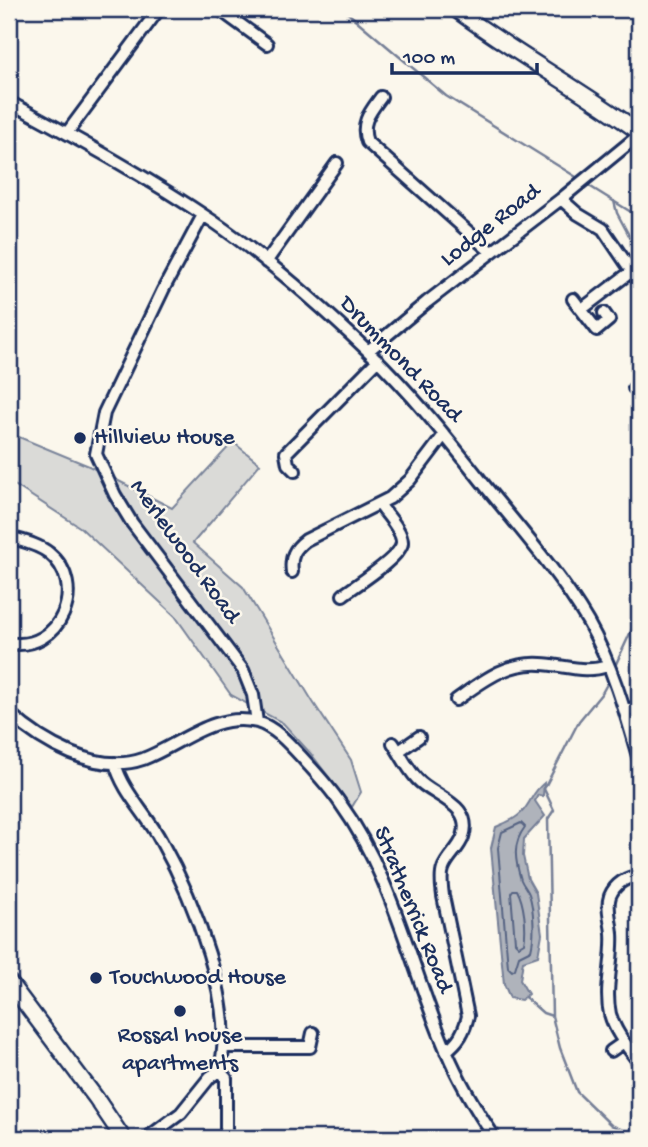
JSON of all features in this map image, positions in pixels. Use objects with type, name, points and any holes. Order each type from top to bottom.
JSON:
[{"type":"main road","points":[[455,9],[575,87],[639,134]]},
{"type":"main road","points":[[9,982],[122,1138]]},
{"type":"street","points":[[67,133],[159,9]]},
{"type":"street","points":[[219,9],[268,44]]},
{"type":"street","name":"Drummond Road","points":[[9,102],[67,133],[203,215],[266,262],[378,360],[444,435],[569,593],[589,624],[607,666],[625,710],[639,760]]},
{"type":"street","points":[[381,103],[364,122],[363,132],[367,142],[491,252]]},
{"type":"street","name":"Lodge Road","points":[[369,351],[639,134]]},
{"type":"street","points":[[266,262],[337,163]]},
{"type":"street","points":[[561,199],[578,214],[603,229],[639,282]]},
{"type":"street","name":"Merlewood Road","points":[[203,215],[163,290],[104,413],[96,454],[132,523],[243,670],[253,695],[257,722]]},
{"type":"street","points":[[582,309],[632,271]]},
{"type":"street","points":[[573,299],[597,330],[609,320],[604,313]]},
{"type":"street","points":[[295,471],[286,458],[286,453],[378,360]]},
{"type":"street","points":[[292,572],[290,562],[293,554],[306,540],[379,504],[410,480],[444,435]]},
{"type":"street","points":[[343,595],[392,558],[402,546],[398,531],[379,504]]},
{"type":"street","points":[[9,537],[41,547],[50,553],[67,577],[68,592],[67,607],[49,634],[30,643],[9,643]]},
{"type":"street","points":[[471,706],[460,697],[497,671],[511,666],[543,664],[577,670],[607,666]]},
{"type":"street","points":[[625,710],[639,706]]},
{"type":"street","points":[[9,713],[41,738],[64,749],[85,758],[115,763],[142,759],[205,727],[228,721],[257,722]]},
{"type":"street","name":"Stratherrick Road","points":[[257,722],[287,741],[326,784],[354,823],[385,887],[446,1051],[474,1107],[495,1138]]},
{"type":"street","points":[[419,737],[396,747],[418,780],[453,803],[461,812],[464,822],[464,835],[443,869],[442,880],[468,1016],[463,1032],[456,1043],[446,1051]]},
{"type":"street","points":[[115,763],[124,787],[147,816],[184,887],[207,949],[220,1001],[225,1047],[219,1071],[210,1077],[181,1113],[147,1138]]},
{"type":"street","points":[[637,1060],[617,1031],[610,1013],[608,993],[613,949],[609,900],[621,882],[639,876]]},
{"type":"street","points":[[225,1047],[310,1048],[313,1033]]},
{"type":"street","points":[[611,1051],[624,1042]]},
{"type":"street","points":[[219,1071],[226,1078],[226,1138]]},
{"type":"shaded area","points":[[9,437],[19,437],[89,466],[172,508],[233,442],[260,464],[193,543],[243,587],[351,760],[361,792],[352,807],[283,723],[231,695],[175,616],[81,528],[9,484]]},
{"type":"water","points":[[544,783],[543,796],[538,795],[535,801],[545,816],[524,839],[523,856],[528,879],[536,893],[542,934],[538,956],[523,961],[520,980],[528,994],[521,1000],[510,998],[504,984],[491,848],[496,827],[520,814]]},
{"type":"waterway","points":[[343,9],[446,96],[581,180]]},
{"type":"waterway","points":[[586,184],[639,217]]},
{"type":"waterway","points":[[614,201],[617,213],[639,254]]},
{"type":"waterway","points":[[615,666],[639,614]]},
{"type":"waterway","points":[[607,684],[579,721],[544,789],[554,810],[548,819],[552,1016],[560,1048],[577,1092],[611,1125],[639,1137]]},
{"type":"waterway","points":[[525,997],[543,1013],[552,1016]]},
{"type":"place","name":"Hillview House","points":[[80,438]]},
{"type":"place","name":"Touchwood House","points":[[96,978]]},
{"type":"place","name":"Rossal house apartments","points":[[180,1011]]}]
